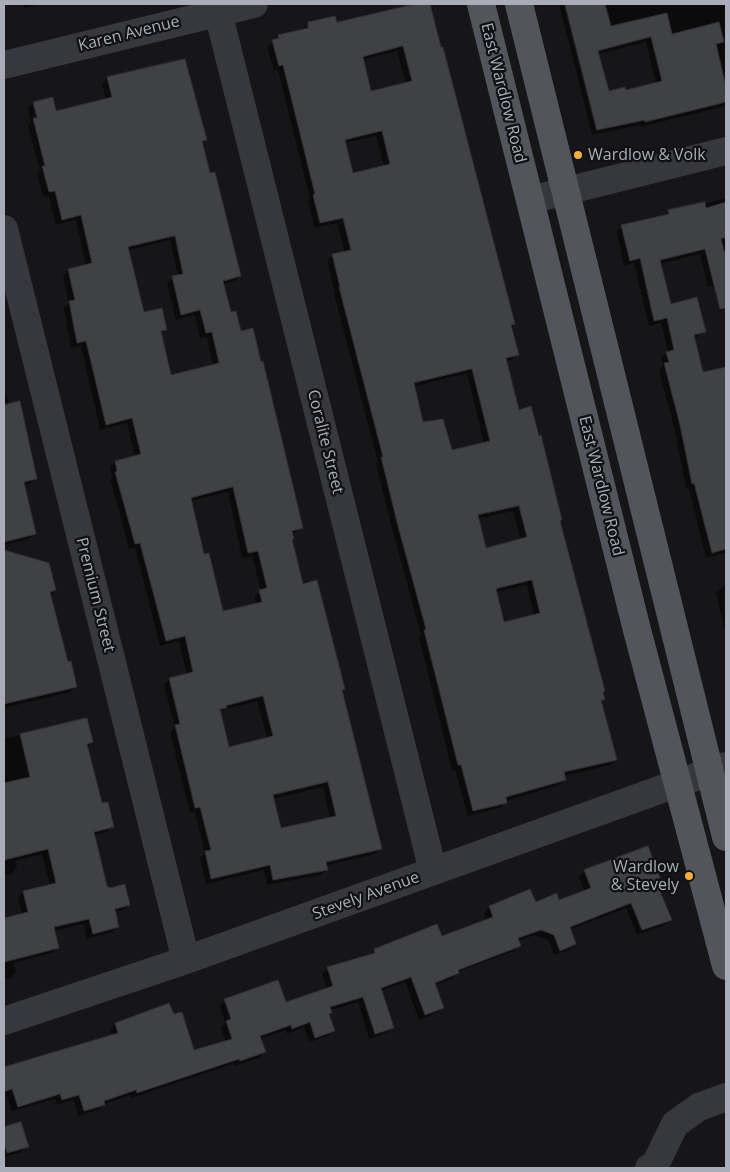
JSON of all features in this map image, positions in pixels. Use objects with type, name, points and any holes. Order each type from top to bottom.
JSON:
[{"type":"main road","name":"East Wardlow Road","points":[[480,4],[637,630],[726,966]]},
{"type":"main road","points":[[519,4],[565,191],[718,769],[726,838]]},
{"type":"street","name":"Karen Avenue","points":[[4,65],[254,4]]},
{"type":"street","name":"Coralite Street","points":[[218,12],[433,871]]},
{"type":"street","points":[[530,200],[726,151]]},
{"type":"street","name":"Premium Street","points":[[4,229],[186,960]]},
{"type":"street","name":"Stevely Avenue","points":[[4,1020],[186,960],[718,769]]},
{"type":"street","points":[[649,1168],[654,1167],[675,1124],[699,1107],[726,1097]]},
{"type":"building","points":[[415,4],[430,4],[441,47],[443,47],[515,324],[511,325],[519,355],[506,358],[519,410],[531,406],[539,436],[541,435],[562,520],[560,521],[605,691],[603,692],[605,700],[601,700],[617,760],[564,772],[566,780],[506,797],[507,803],[473,811],[461,765],[458,765],[424,630],[426,629],[398,526],[381,457],[383,457],[339,287],[332,254],[351,250],[343,218],[320,223],[313,195],[315,194],[283,65],[279,66],[272,40],[279,38],[278,35],[308,28],[308,22],[335,16],[337,22]],"holes":[[[403,46],[412,81],[371,91],[363,57]],[[382,131],[390,164],[353,173],[345,140]],[[472,369],[490,441],[452,450],[443,419],[423,422],[414,383]],[[519,506],[527,537],[486,548],[478,515]],[[532,580],[540,613],[504,622],[496,589]]]},
{"type":"building","points":[[565,4],[605,4],[611,26],[667,13],[672,34],[719,22],[724,42],[716,44],[726,87],[726,102],[645,122],[645,120],[597,130]],"holes":[[[651,37],[662,81],[626,90],[625,87],[609,91],[598,51]]]},
{"type":"building","points":[[185,59],[207,140],[202,141],[210,173],[215,172],[241,276],[223,281],[231,312],[236,311],[241,331],[253,328],[261,362],[263,361],[303,528],[292,531],[294,539],[292,539],[303,584],[317,580],[345,689],[342,690],[382,849],[326,862],[328,870],[273,880],[270,865],[211,879],[205,851],[211,850],[200,807],[195,808],[175,725],[180,724],[169,678],[193,672],[185,636],[166,641],[140,543],[135,544],[115,472],[117,471],[115,461],[141,454],[132,418],[106,425],[86,341],[77,343],[69,301],[75,300],[68,269],[92,263],[81,215],[62,220],[55,191],[49,192],[42,166],[45,166],[33,118],[37,118],[33,102],[53,97],[56,111],[112,97],[107,77]],"holes":[[[175,236],[183,274],[172,276],[181,315],[200,310],[206,333],[212,332],[219,363],[171,375],[161,331],[167,330],[162,308],[144,312],[128,247]],[[233,487],[248,553],[258,551],[267,588],[259,590],[262,602],[223,611],[209,553],[204,554],[191,498]],[[263,696],[273,736],[229,747],[220,709],[227,708],[226,706]],[[328,782],[336,816],[281,828],[273,795]]]},
{"type":"building","points":[[705,202],[706,208],[726,202],[726,237],[721,239],[726,258],[726,308],[720,309],[705,249],[660,260],[671,304],[697,297],[706,332],[694,335],[703,372],[726,367],[726,549],[712,553],[694,483],[692,484],[680,425],[664,363],[669,362],[666,352],[674,350],[667,318],[654,321],[640,258],[630,261],[621,225],[669,214],[668,210]]},
{"type":"building","points":[[20,401],[37,479],[24,482],[36,534],[4,542],[4,405]]},
{"type":"building","points":[[4,550],[49,563],[56,590],[50,592],[68,662],[71,661],[77,687],[4,704]]},
{"type":"building","points":[[87,718],[93,742],[87,744],[102,803],[108,802],[114,827],[94,832],[107,886],[110,888],[125,884],[130,905],[115,909],[119,927],[93,934],[89,919],[54,927],[59,948],[4,962],[4,918],[28,912],[23,891],[56,883],[48,849],[4,860],[4,783],[30,777],[20,734]]},
{"type":"building","points":[[648,846],[660,878],[655,879],[672,920],[642,930],[631,903],[570,927],[576,944],[560,951],[554,935],[541,930],[518,938],[521,946],[458,970],[459,973],[435,983],[444,1008],[425,1015],[411,977],[381,988],[394,1028],[375,1034],[363,997],[330,1007],[332,1013],[329,1014],[335,1031],[315,1038],[310,1022],[292,1029],[291,1025],[260,1036],[266,1052],[240,1061],[239,1059],[137,1093],[136,1090],[104,1101],[105,1105],[84,1111],[79,1095],[62,1100],[60,1094],[18,1107],[12,1089],[4,1092],[4,1067],[118,1033],[115,1023],[169,1003],[174,1014],[182,1012],[194,1050],[232,1039],[226,1021],[231,1019],[224,999],[278,980],[286,1002],[333,986],[327,967],[375,953],[374,949],[437,924],[442,936],[493,917],[489,906],[530,889],[536,902],[557,893],[559,900],[591,888],[584,870]]},
{"type":"building","points":[[21,1122],[29,1147],[7,1153],[4,1144],[4,1127]]},
{"type":"place","name":"Wardlow & Volk","points":[[578,155]]},
{"type":"place","name":"Wardlow & Stevely","points":[[689,876]]}]
